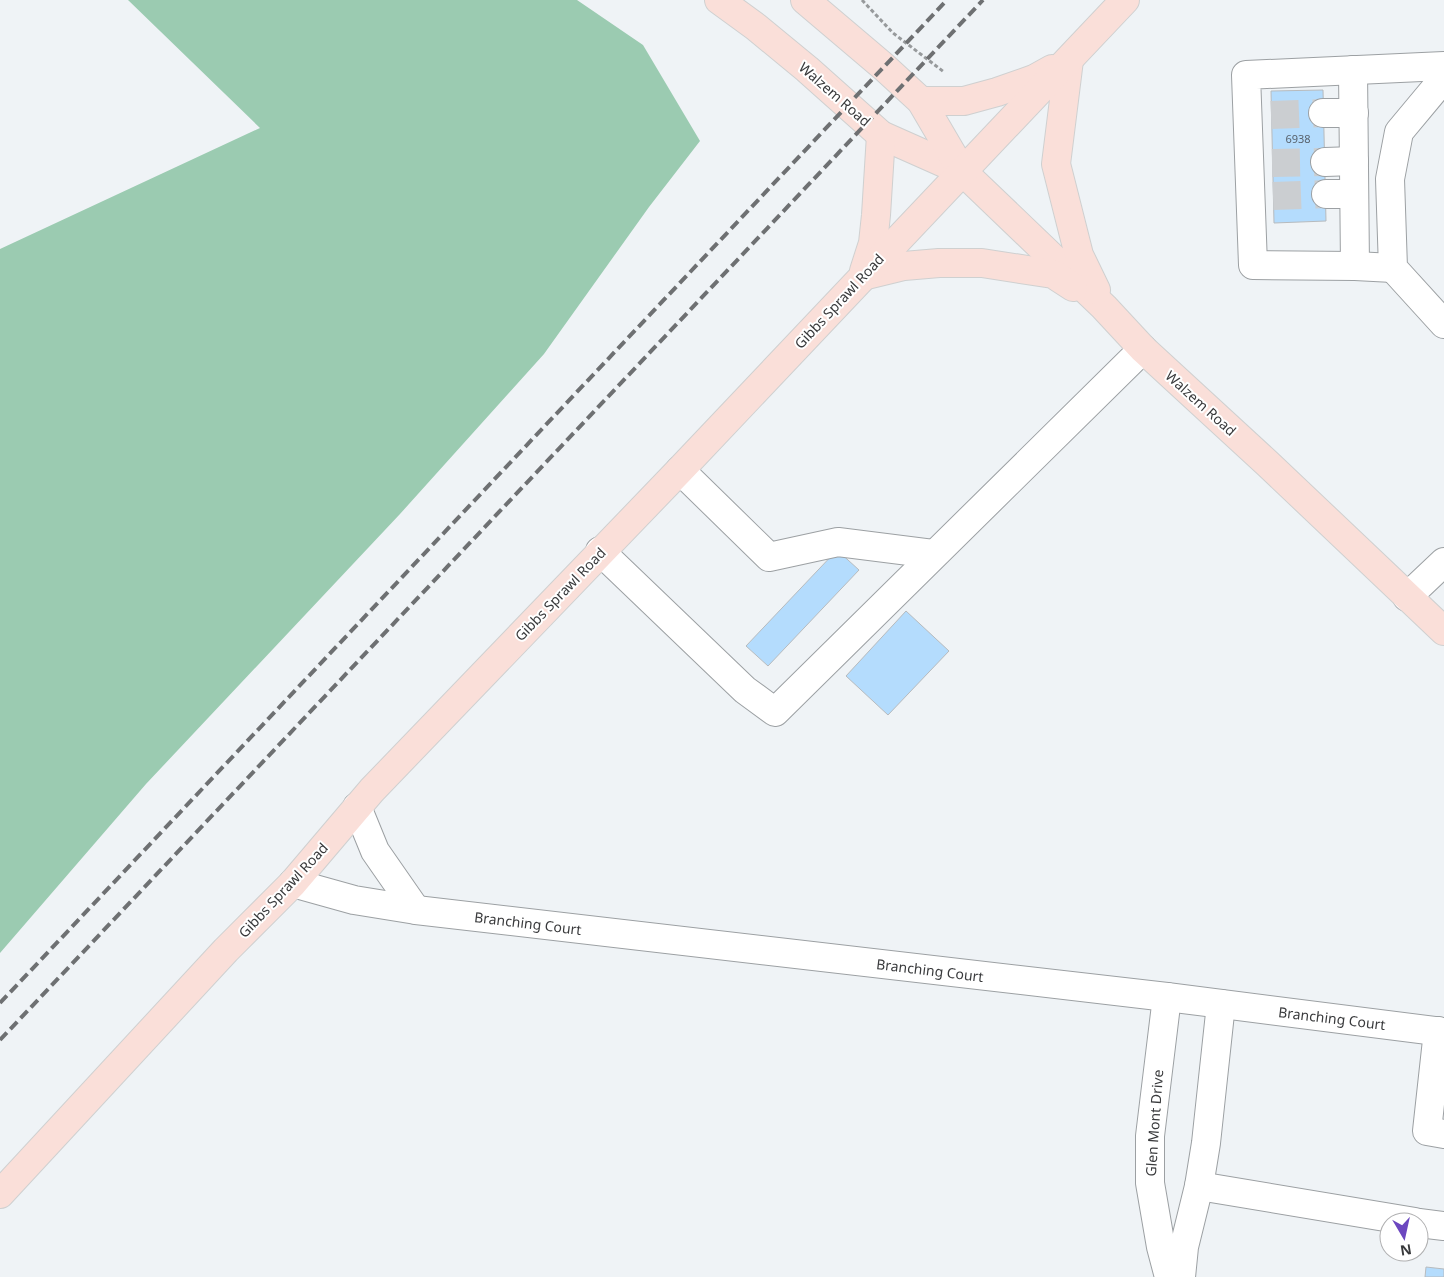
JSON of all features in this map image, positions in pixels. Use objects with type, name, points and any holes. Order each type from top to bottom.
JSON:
[{"type":"main road","name":"Walzem Road","points":[[719,0],[807,69],[881,134],[962,171]]},
{"type":"main road","name":"Walzem Road","points":[[804,0],[884,66],[921,101],[962,171],[1104,307],[1143,349],[1268,464],[1444,631]]},
{"type":"main road","name":"Gibbs Sprawl Road","points":[[0,1194],[226,950],[293,883],[357,807],[680,470],[1125,0]]},
{"type":"main road","points":[[921,101],[964,101],[1034,79],[1068,60]]},
{"type":"main road","points":[[1068,60],[1056,164],[1079,255],[1104,307]]},
{"type":"main road","points":[[863,276],[873,243],[881,134]]},
{"type":"main road","points":[[863,276],[904,266],[940,262],[982,263],[1053,274],[1104,307]]},
{"type":"street","points":[[1393,268],[1253,265],[1261,196],[1259,115],[1246,75],[1444,66]]},
{"type":"street","points":[[1353,70],[1355,266]]},
{"type":"street","points":[[1444,78],[1399,132],[1390,179],[1393,268],[1444,324]]},
{"type":"street","points":[[1323,113],[1354,112]]},
{"type":"street","points":[[1325,162],[1354,161]]},
{"type":"street","points":[[1326,194],[1354,194]]},
{"type":"street","points":[[600,552],[745,690],[775,712],[933,554],[1143,349]]},
{"type":"street","points":[[680,470],[768,557],[838,542],[933,554]]},
{"type":"street","points":[[1407,597],[1444,562]]},
{"type":"street","points":[[357,807],[375,851],[416,910]]},
{"type":"street","name":"Branching Court","points":[[293,883],[354,900],[416,910],[1221,1004],[1441,1032]]},
{"type":"street","name":"Glen Mont Drive","points":[[1167,998],[1150,1136],[1150,1183],[1160,1247],[1169,1277]]},
{"type":"street","points":[[1180,1277],[1184,1247],[1199,1186],[1206,1143],[1221,1004]]},
{"type":"street","points":[[1441,1032],[1427,1131],[1444,1134]]},
{"type":"street","points":[[1199,1186],[1379,1216]]},
{"type":"street","points":[[1429,1224],[1444,1226]]},
{"type":"path","points":[[862,0],[894,33],[949,74]]},
{"type":"green space","points":[[128,0],[577,0],[643,45],[700,141],[649,207],[544,354],[400,514],[146,784],[0,953],[0,249],[260,128]]},
{"type":"building","points":[[1323,90],[1326,221],[1274,223],[1271,91]]},
{"type":"building","points":[[837,550],[859,570],[768,666],[746,646]]},
{"type":"building","points":[[906,611],[949,651],[888,715],[846,676]]},
{"type":"building","points":[[1426,1267],[1444,1269],[1444,1277],[1425,1277]]},
{"type":"tunnel","points":[[1271,115],[1323,113]]},
{"type":"tunnel","points":[[1272,163],[1325,162]]},
{"type":"tunnel","points":[[1273,196],[1326,194]]},
{"type":"railway","points":[[0,1003],[947,0]]},
{"type":"railway","points":[[0,1040],[983,0]]}]
